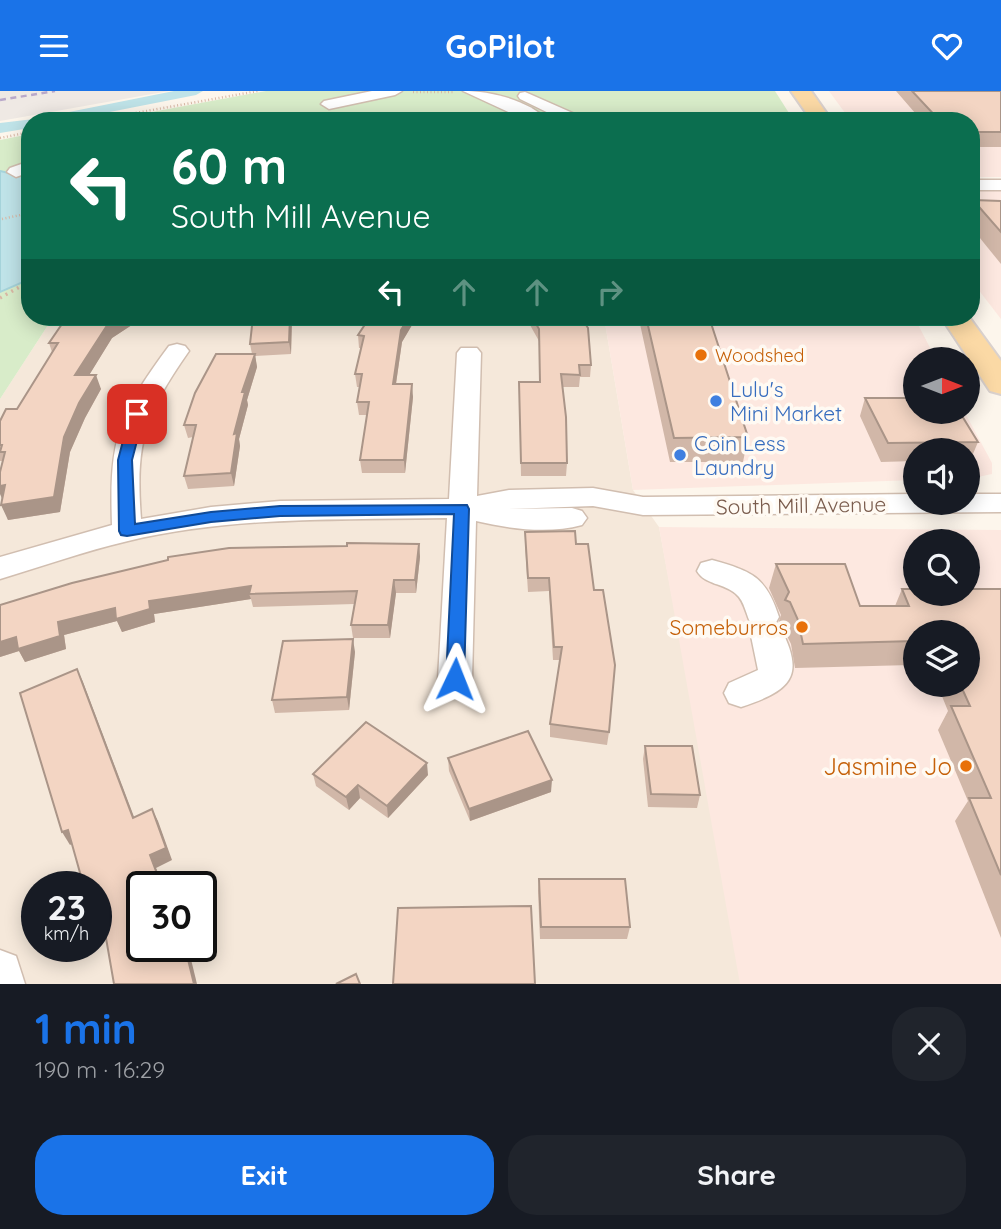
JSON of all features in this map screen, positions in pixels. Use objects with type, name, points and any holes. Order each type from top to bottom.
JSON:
[{"type":"main road","points":[[801,91],[816,112]]},
{"type":"main road","points":[[961,326],[1001,384]]},
{"type":"street","points":[[345,91],[325,100],[402,92]]},
{"type":"street","points":[[512,91],[558,112]]},
{"type":"street","points":[[462,92],[504,102],[523,112]]},
{"type":"street","points":[[980,185],[1001,185]]},
{"type":"street","points":[[127,531],[125,460],[129,439],[137,414],[149,391],[177,351]]},
{"type":"street","points":[[455,679],[469,353]]},
{"type":"street","name":"South Mill Avenue","points":[[0,568],[127,531],[211,517],[280,511],[462,509],[510,519],[597,518],[643,506],[1001,503]]},
{"type":"street","points":[[712,571],[750,586],[755,592],[777,670],[767,684],[741,693]]},
{"type":"street","points":[[0,972],[3,984]]},
{"type":"path","points":[[141,112],[258,91]]},
{"type":"path","points":[[402,92],[462,92]]},
{"type":"path","points":[[0,138],[21,134]]},
{"type":"path","points":[[2,219],[21,215]]},
{"type":"path","points":[[0,298],[21,286]]},
{"type":"shaded area","points":[[0,91],[169,91],[51,112],[21,112],[21,117],[0,121]]},
{"type":"shaded area","points":[[829,91],[1001,91],[1001,177],[980,177],[980,112],[844,112]]},
{"type":"shaded area","points":[[980,190],[1001,190],[1001,319],[980,292]]},
{"type":"shaded area","points":[[47,326],[606,326],[633,490],[659,527],[744,984],[0,984],[0,399]]},
{"type":"shaded area","points":[[606,326],[919,326],[930,347],[903,347],[903,424],[971,424],[979,438],[903,438],[903,480],[633,490]]},
{"type":"shaded area","points":[[980,441],[992,463],[992,474],[980,476]]},
{"type":"shaded area","points":[[659,527],[903,529],[903,606],[980,606],[980,530],[1001,530],[1001,984],[740,984]]},
{"type":"green space","points":[[266,91],[775,91],[788,112],[152,112]]},
{"type":"green space","points":[[21,136],[21,326],[47,326],[0,399],[0,140]]},
{"type":"water","points":[[0,171],[21,176],[21,283],[0,292]]},
{"type":"building","points":[[912,91],[1001,91],[1001,132],[980,132],[980,112],[932,112]]},
{"type":"building","points":[[980,200],[1001,201],[1001,232],[980,208]]},
{"type":"building","points":[[61,326],[107,326],[75,375],[96,375],[79,403],[64,437],[54,497],[1,505],[5,485],[0,486],[0,472],[5,452],[0,452],[0,421],[6,409],[17,409],[58,343],[49,343]]},
{"type":"building","points":[[252,326],[290,326],[289,342],[250,344]]},
{"type":"building","points":[[364,326],[403,326],[393,384],[412,384],[404,460],[360,460],[369,402],[357,402],[362,374],[355,374],[364,336],[358,335]]},
{"type":"building","points":[[537,326],[588,328],[591,365],[579,365],[580,375],[561,374],[567,463],[521,463],[519,382],[540,382]]},
{"type":"building","points":[[648,326],[712,326],[748,437],[674,438]]},
{"type":"building","points":[[216,354],[255,354],[242,392],[245,392],[234,434],[237,433],[231,473],[184,476],[196,425],[184,425],[195,393]]},
{"type":"building","points":[[865,398],[903,398],[903,424],[967,424],[976,438],[903,438],[903,443],[888,443]]},
{"type":"building","points":[[575,531],[576,544],[588,544],[594,590],[603,590],[615,665],[609,732],[550,724],[562,647],[554,647],[549,578],[528,578],[525,532]]},
{"type":"building","points":[[347,543],[419,544],[415,580],[394,580],[388,625],[351,625],[357,591],[249,594],[251,586],[149,601],[150,609],[116,619],[115,608],[58,622],[60,636],[18,649],[16,637],[0,642],[0,605],[72,583],[168,560],[168,557],[229,548],[347,546]]},
{"type":"building","points":[[776,564],[845,564],[860,606],[980,606],[980,589],[1001,589],[1001,875],[969,798],[991,798],[951,706],[970,706],[966,697],[980,697],[980,620],[903,620],[903,641],[803,644],[798,620],[790,602],[785,600],[789,592]]},
{"type":"building","points":[[353,639],[347,697],[272,700],[283,641]]},
{"type":"building","points":[[77,669],[133,818],[152,809],[166,848],[150,855],[156,871],[126,871],[126,962],[189,962],[194,984],[114,984],[110,962],[112,871],[80,871],[68,830],[62,832],[20,693]]},
{"type":"building","points":[[366,722],[427,763],[387,806],[358,785],[346,797],[313,774]]},
{"type":"building","points":[[528,731],[552,780],[469,809],[448,758]]},
{"type":"building","points":[[645,746],[692,746],[700,795],[651,794]]},
{"type":"building","points":[[539,879],[625,879],[630,927],[541,927]]},
{"type":"building","points":[[531,906],[535,984],[393,984],[398,908]]},
{"type":"building","points":[[356,974],[360,984],[336,984]]},
{"type":"waterway","points":[[87,112],[196,91]]},
{"type":"waterway","points":[[0,128],[21,124]]},
{"type":"railway","points":[[0,100],[55,91]]},
{"type":"place","name":"Woodshed","points":[[701,355]]},
{"type":"place","name":"Lulu's Mini Market","points":[[716,401]]},
{"type":"place","name":"Coin Less Laundry","points":[[680,455]]},
{"type":"place","name":"Someburros","points":[[802,627]]},
{"type":"place","name":"Jasmine Jo","points":[[966,766]]},
{"type":"route","points":[[137,414],[125,460],[127,531],[211,517],[280,511],[462,509],[455,679]]}]
